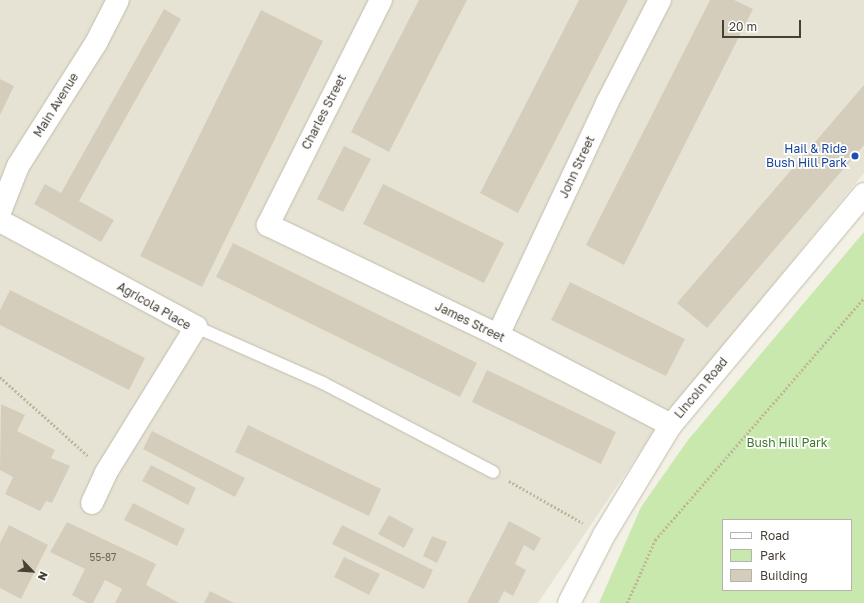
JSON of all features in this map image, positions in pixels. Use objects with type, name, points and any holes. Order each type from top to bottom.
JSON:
[{"type":"street","name":"Main Avenue","points":[[0,212],[18,166],[96,43],[118,0]]},
{"type":"street","name":"Charles Street","points":[[268,225],[381,0]]},
{"type":"street","name":"John Street","points":[[498,335],[607,103],[660,0]]},
{"type":"street","name":"Lincoln Road","points":[[569,603],[604,535],[671,425],[864,194]]},
{"type":"street","name":"Agricola Place","points":[[0,221],[196,327],[106,473],[92,503]]},
{"type":"street","name":"James Street","points":[[268,225],[498,335],[671,425]]},
{"type":"lane","points":[[196,327],[323,383],[493,472]]},
{"type":"path","points":[[627,603],[656,540],[864,298]]},
{"type":"path","points":[[0,377],[106,473]]},
{"type":"path","points":[[493,472],[604,535]]},
{"type":"shaded area","points":[[0,0],[864,0],[864,173],[657,427],[538,603],[0,603]]},
{"type":"green space","name":"Bush Hill Park","points":[[864,232],[864,603],[599,603],[641,507],[688,440]]},
{"type":"building","points":[[419,0],[467,0],[389,152],[351,132]]},
{"type":"building","points":[[579,0],[628,0],[518,213],[480,193]]},
{"type":"building","points":[[710,0],[734,0],[753,9],[624,265],[586,245]]},
{"type":"building","points":[[164,9],[181,19],[79,201],[114,220],[101,242],[34,204],[45,184],[61,193]]},
{"type":"building","points":[[261,10],[323,41],[202,287],[140,256]]},
{"type":"building","points":[[0,79],[14,86],[0,115]]},
{"type":"building","points":[[864,85],[864,145],[707,328],[677,303]]},
{"type":"building","points":[[344,146],[371,159],[343,212],[317,199]]},
{"type":"building","points":[[383,184],[504,243],[484,283],[363,224]]},
{"type":"building","points":[[233,243],[477,363],[460,397],[216,277]]},
{"type":"building","points":[[570,282],[685,339],[666,376],[551,320]]},
{"type":"building","points":[[10,290],[145,358],[129,390],[0,325],[0,310]]},
{"type":"building","points":[[487,370],[616,432],[601,464],[472,402]]},
{"type":"building","points":[[1,404],[25,415],[17,431],[55,450],[51,458],[70,466],[52,503],[46,501],[40,511],[5,494],[13,477],[0,470]]},
{"type":"building","points":[[248,425],[381,489],[369,516],[235,452]]},
{"type":"building","points":[[152,431],[245,478],[235,497],[143,449]]},
{"type":"building","points":[[151,465],[196,488],[188,505],[142,481]]},
{"type":"building","points":[[133,503],[185,529],[177,546],[124,520]]},
{"type":"building","points":[[389,515],[414,529],[404,548],[378,534]]},
{"type":"building","points":[[509,521],[541,538],[534,551],[524,545],[515,564],[526,570],[513,596],[504,591],[498,603],[467,603]]},
{"type":"building","points":[[67,522],[156,564],[146,585],[179,603],[115,603],[122,589],[105,580],[93,603],[87,603],[72,595],[85,569],[50,552]]},
{"type":"building","points":[[9,525],[48,545],[21,599],[0,588],[0,543]]},
{"type":"building","points":[[342,525],[433,570],[424,589],[332,544]]},
{"type":"building","points":[[432,536],[447,542],[437,563],[423,556]]},
{"type":"building","points":[[344,557],[380,574],[369,595],[334,577]]},
{"type":"building","points":[[210,591],[234,603],[204,603]]},
{"type":"place","name":"Hail & Ride Bush Hill Park","points":[[855,156]]}]
